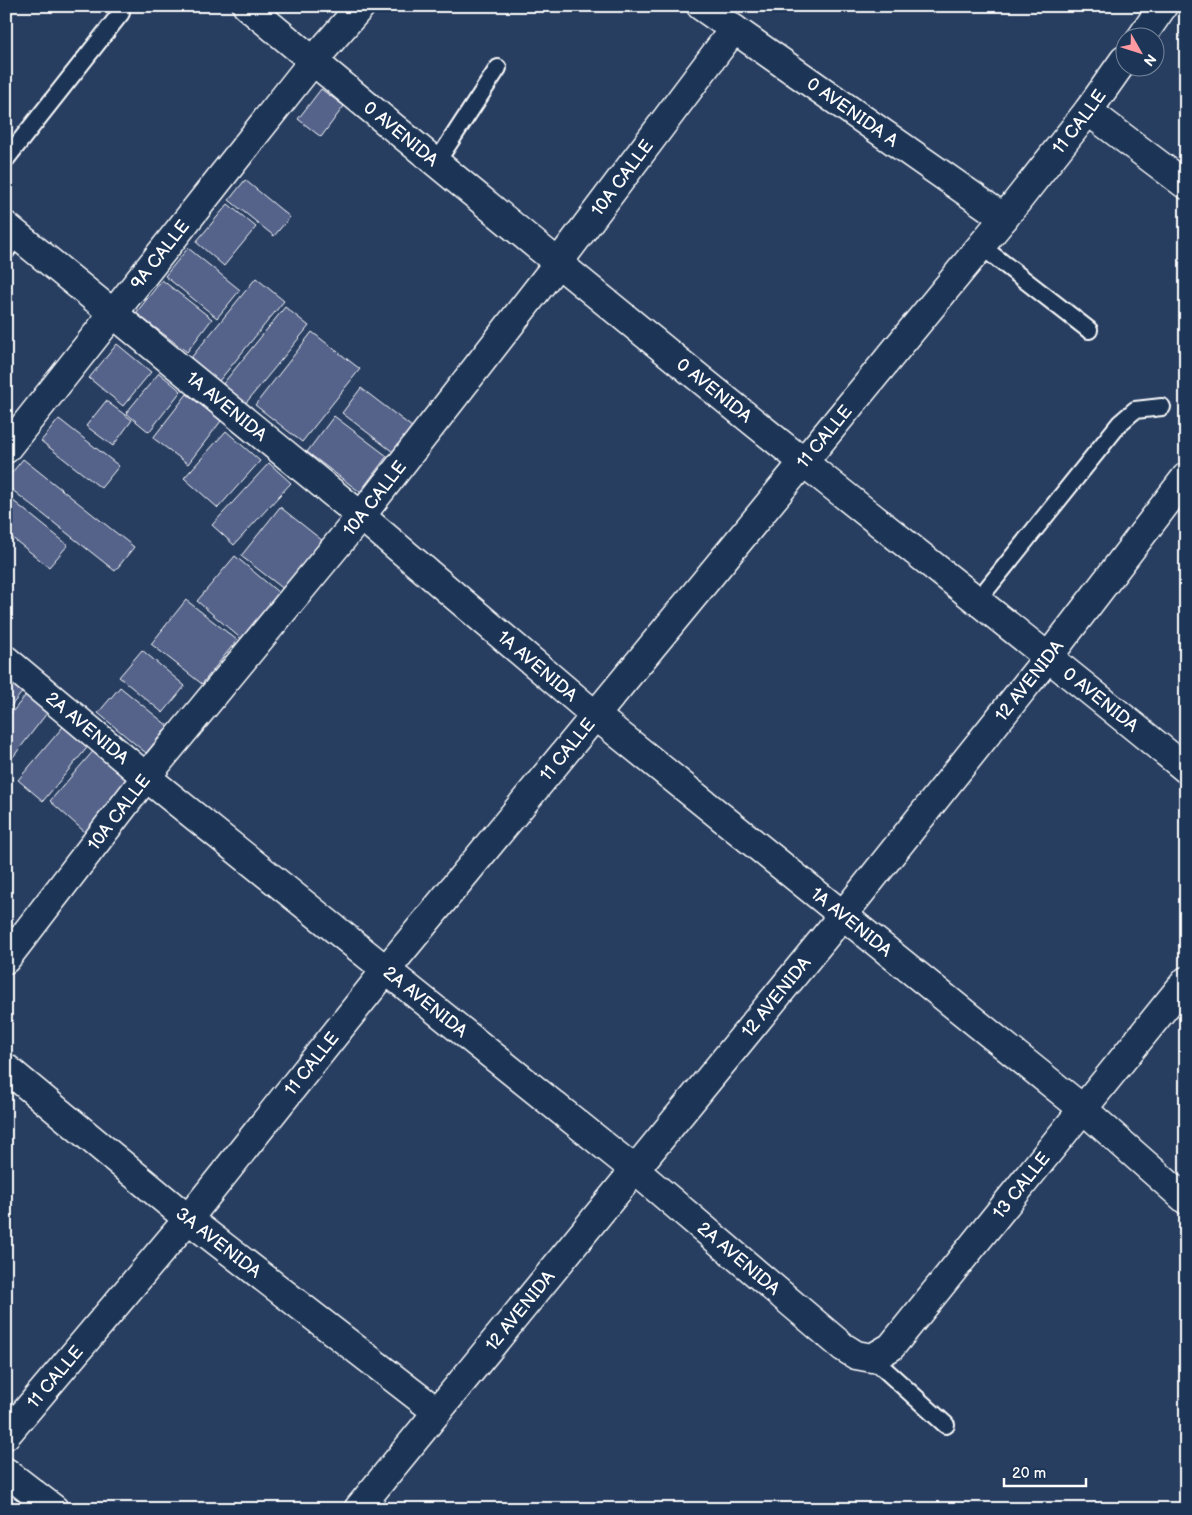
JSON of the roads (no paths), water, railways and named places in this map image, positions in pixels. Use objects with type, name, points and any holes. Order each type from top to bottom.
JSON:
[{"type":"street","name":"0 AVENIDA","points":[[247,6],[558,264],[802,462],[1050,656],[1186,769]]},
{"type":"street","name":"9A CALLE","points":[[6,449],[313,61],[361,6]]},
{"type":"street","name":"0 AVENIDA A","points":[[701,6],[1004,218]]},
{"type":"street","points":[[1148,28],[1163,6]]},
{"type":"street","name":"10A CALLE","points":[[6,958],[146,777],[361,516],[558,264],[734,29]]},
{"type":"street","name":"11 CALLE","points":[[6,1435],[188,1219],[386,970],[1004,218],[1088,111],[1114,74]]},
{"type":"street","points":[[1088,111],[1186,184]]},
{"type":"street","name":"1A AVENIDA","points":[[10,237],[113,314],[361,516],[594,715],[1083,1109],[1186,1200]]},
{"type":"street","name":"12 AVENIDA","points":[[358,1509],[436,1411],[636,1171],[842,916],[1050,656],[1186,477]]},
{"type":"street","name":"2A AVENIDA","points":[[6,660],[146,777],[636,1171],[842,1347],[856,1355],[872,1358]]},
{"type":"street","name":"13 CALLE","points":[[872,1358],[891,1347],[1186,981]]},
{"type":"street","name":"3A AVENIDA","points":[[6,1068],[188,1219],[436,1411]]},
{"type":"street","points":[[6,1472],[54,1509]]},
{"type":"lane","points":[[6,159],[121,13]]},
{"type":"lane","points":[[436,163],[498,68]]},
{"type":"lane","points":[[981,246],[1089,330]]},
{"type":"lane","points":[[978,600],[1120,423],[1135,410],[1162,406]]},
{"type":"lane","points":[[872,1358],[946,1426]]}]
